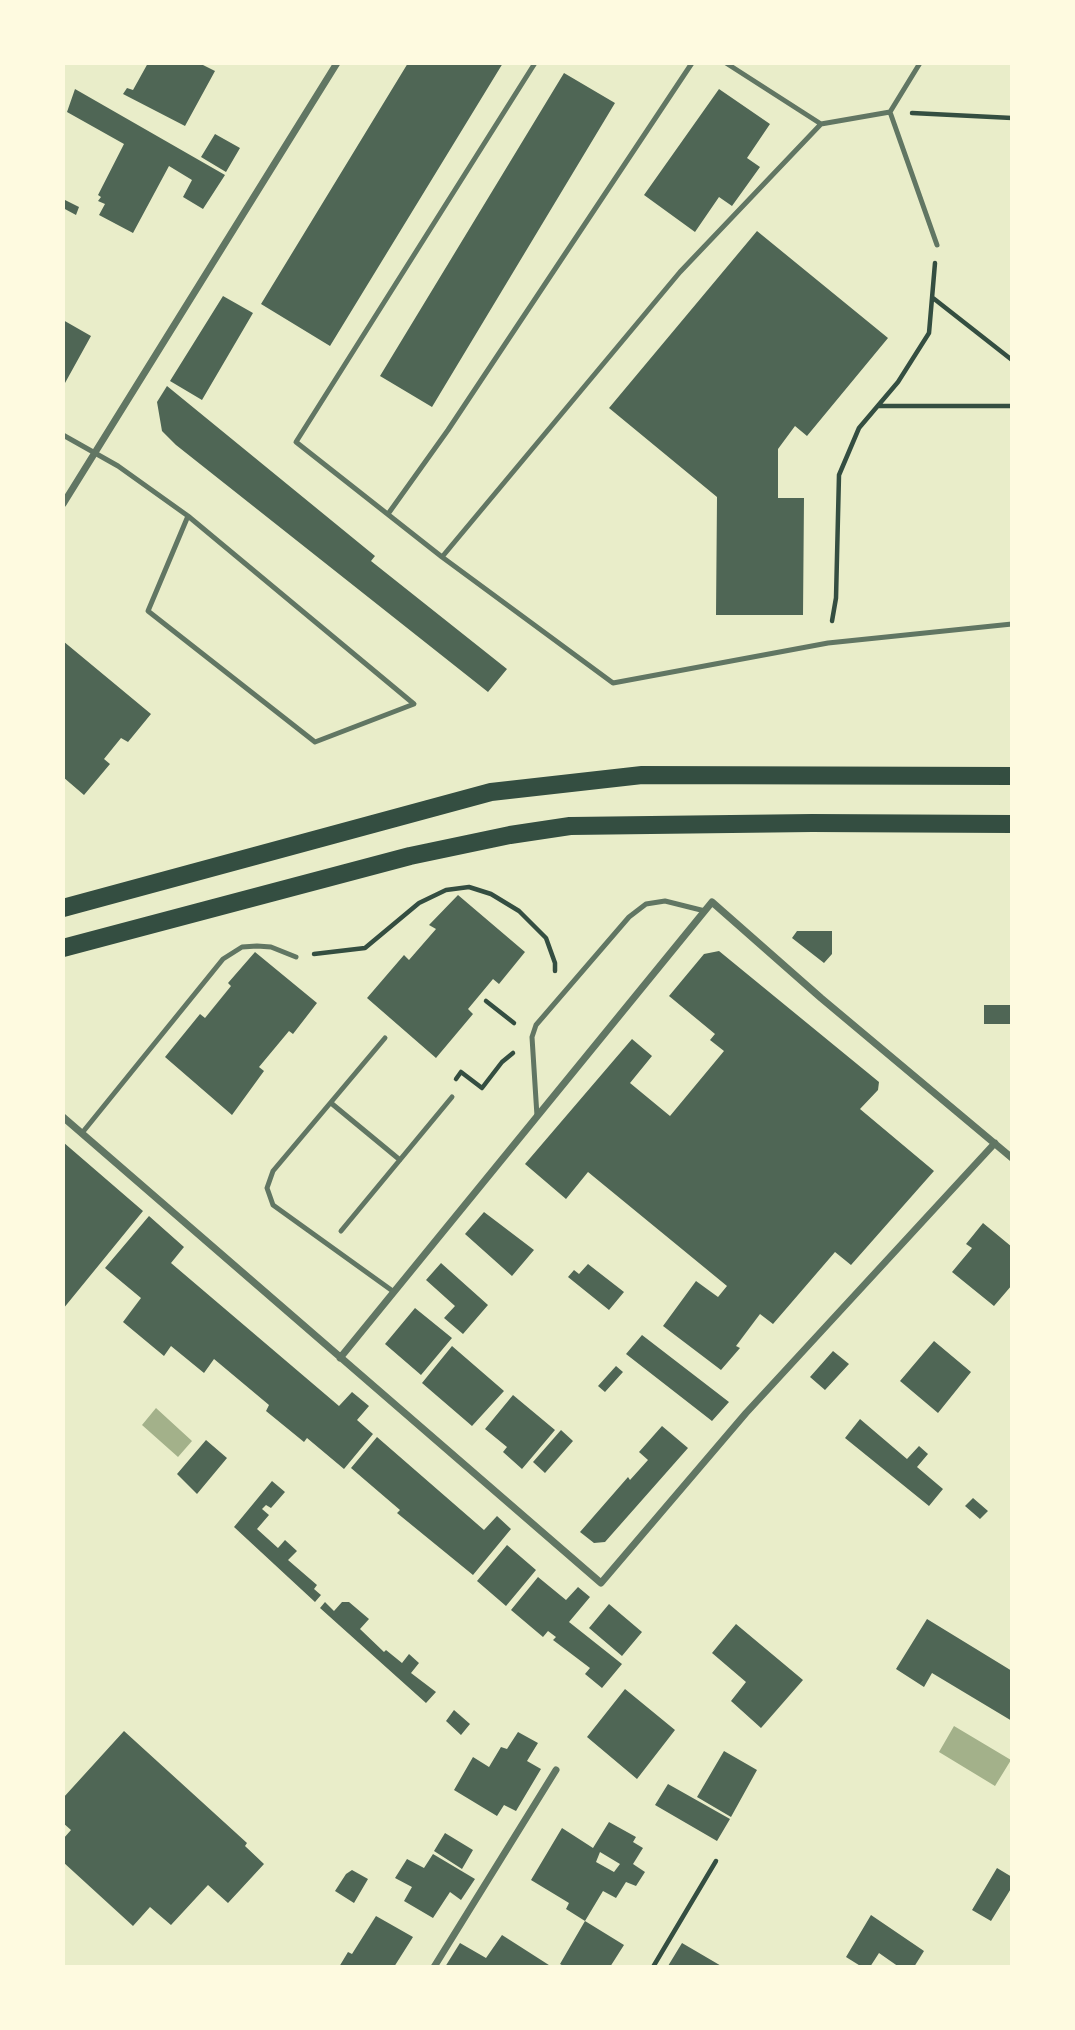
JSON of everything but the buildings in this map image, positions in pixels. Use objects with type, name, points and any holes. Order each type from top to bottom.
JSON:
[{"type":"main road","points":[[63,908],[491,792],[642,775],[1012,776]]},
{"type":"main road","points":[[63,948],[410,856],[510,835],[570,826],[812,822],[1012,824]]},
{"type":"street","points":[[63,504],[337,63]]},
{"type":"street","points":[[340,1358],[712,902],[821,998],[1012,1158]]},
{"type":"street","points":[[63,1117],[601,1583],[746,1413],[995,1143]]},
{"type":"street","points":[[434,1967],[556,1770]]},
{"type":"lane","points":[[535,63],[296,442],[442,557],[613,682],[828,643],[1012,624]]},
{"type":"lane","points":[[388,514],[448,430],[692,63]]},
{"type":"lane","points":[[726,63],[821,124]]},
{"type":"lane","points":[[442,557],[680,272],[821,124],[890,112],[920,63]]},
{"type":"lane","points":[[890,112],[937,244]]},
{"type":"lane","points":[[63,435],[118,466],[188,516],[414,704],[315,742],[148,611],[188,516]]},
{"type":"lane","points":[[537,1116],[532,1037],[536,1025],[629,917],[646,904],[665,901],[705,911]]},
{"type":"lane","points":[[82,1133],[223,959],[242,947],[257,946],[271,947],[296,957]]},
{"type":"lane","points":[[385,1038],[273,1171],[267,1188],[273,1205],[394,1292]]},
{"type":"lane","points":[[341,1231],[452,1097]]},
{"type":"lane","points":[[331,1102],[400,1160]]},
{"type":"path","points":[[890,112],[1012,118]]},
{"type":"path","points":[[828,643],[836,598],[839,475],[859,428],[898,382],[929,332],[937,244]]},
{"type":"path","points":[[932,298],[1012,360]]},
{"type":"path","points":[[878,406],[1012,406]]},
{"type":"path","points":[[296,957],[365,948],[419,903],[446,890],[469,887],[491,894],[519,911],[546,938],[555,963],[556,1001]]},
{"type":"path","points":[[454,1082],[461,1072],[482,1088],[502,1062],[532,1037],[486,1001]]},
{"type":"path","points":[[653,1967],[716,1861]]},
{"type":"shaded area","points":[[156,1408],[192,1441],[178,1457],[142,1425]]},
{"type":"shaded area","points":[[954,1726],[1011,1760],[995,1786],[939,1752]]}]
